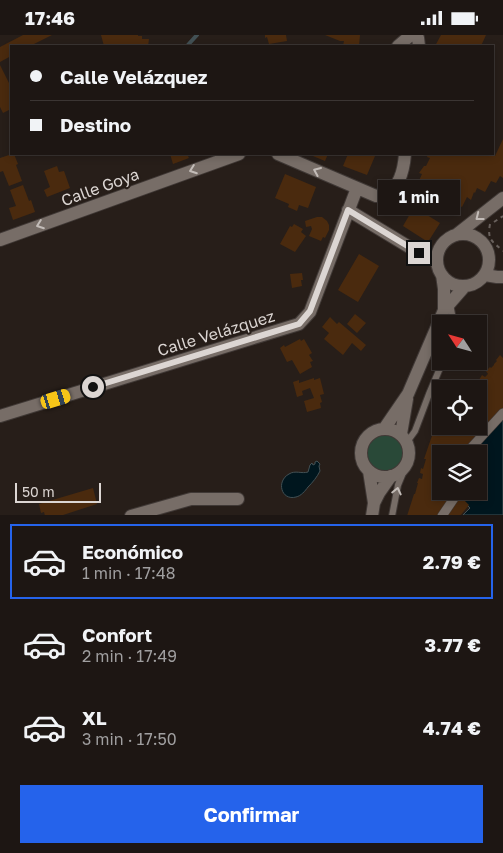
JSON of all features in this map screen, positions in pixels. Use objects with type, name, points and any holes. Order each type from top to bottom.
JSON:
[{"type":"street","points":[[399,45],[411,35]]},
{"type":"street","name":"Calle Goya","points":[[0,240],[236,155]]},
{"type":"street","points":[[280,155],[376,197],[388,193],[397,184],[404,167],[405,155]]},
{"type":"street","name":"Calle Velázquez","points":[[0,416],[299,324],[310,311],[357,188]]},
{"type":"street","points":[[455,235],[466,234],[476,237],[489,254],[489,265],[485,275],[473,285],[452,284],[442,275],[437,259],[439,251],[442,244],[448,239],[503,198]]},
{"type":"street","points":[[348,210],[419,253],[430,259],[437,259]]},
{"type":"street","points":[[442,275],[447,307]]},
{"type":"street","points":[[485,275],[503,277]]},
{"type":"street","points":[[384,429],[408,394],[447,307],[466,286]]},
{"type":"street","points":[[404,438],[408,394]]},
{"type":"street","points":[[474,445],[503,413]]},
{"type":"street","points":[[384,429],[394,430],[404,438],[409,449],[409,457],[405,468],[398,474],[384,477],[377,476],[369,471],[363,463],[362,457],[362,448],[366,438],[375,431],[384,429]]},
{"type":"street","points":[[369,471],[373,509]]},
{"type":"street","points":[[373,509],[379,493],[392,476]]},
{"type":"street","points":[[137,515],[191,499],[238,499]]},
{"type":"street","points":[[442,515],[453,500]]},
{"type":"lane","points":[[447,307],[450,315]]},
{"type":"lane","points":[[404,438],[415,431],[438,370]]},
{"type":"lane","points":[[392,515],[398,485],[405,468]]},
{"type":"path","points":[[503,216],[490,224],[489,233],[491,241],[503,251]]},
{"type":"green space","points":[[385,435],[392,436],[398,440],[402,446],[402,460],[398,466],[392,470],[385,471],[378,470],[372,466],[368,460],[367,453],[368,446],[372,440],[378,436]]},
{"type":"water","points":[[503,417],[503,515],[463,515],[470,508],[462,500],[487,500],[487,445],[478,445]]},
{"type":"water","points":[[317,461],[320,464],[320,471],[303,493],[298,496],[287,496],[282,490],[282,481],[285,477],[294,472],[308,472],[310,465],[312,463],[313,465],[315,464]]},
{"type":"building","points":[[23,35],[52,35],[32,45],[10,45],[10,57],[0,62],[0,47]]},
{"type":"building","points":[[101,35],[138,35],[142,36],[142,39],[149,39],[148,45],[104,45]]},
{"type":"building","points":[[265,35],[286,35],[287,41],[269,44]]},
{"type":"building","points":[[325,35],[360,35],[359,45],[343,45],[344,41]]},
{"type":"building","points":[[441,35],[486,35],[481,45],[436,45]]},
{"type":"building","points":[[0,65],[10,85],[10,110],[3,113],[0,107]]},
{"type":"building","points":[[503,139],[503,178],[500,176],[496,183],[491,181],[485,192],[477,188],[471,200],[467,197],[462,207],[458,205],[452,216],[416,198],[421,187],[417,185],[422,174],[419,173],[426,166],[430,158],[427,157],[428,155],[495,156]]},
{"type":"building","points":[[14,155],[22,181],[9,186],[3,171],[0,172],[0,158]]},
{"type":"building","points":[[170,155],[188,155],[189,158],[173,164]]},
{"type":"building","points":[[310,155],[328,155],[325,161]]},
{"type":"building","points":[[348,155],[375,156],[367,175],[343,166]]},
{"type":"building","points":[[57,166],[59,172],[64,171],[70,188],[47,197],[44,190],[50,187],[44,171]]},
{"type":"building","points":[[285,174],[316,187],[308,208],[299,205],[297,211],[288,207],[289,204],[275,198]]},
{"type":"building","points":[[23,185],[35,212],[13,220],[9,208],[16,206],[10,190]]},
{"type":"building","points":[[414,207],[440,223],[428,242],[403,226]]},
{"type":"building","points":[[322,217],[329,225],[325,238],[323,237],[321,241],[309,236],[312,229],[311,226],[306,227],[305,221]]},
{"type":"building","points":[[294,224],[303,229],[301,232],[306,236],[295,252],[280,244],[290,226],[292,227]]},
{"type":"building","points":[[359,254],[379,266],[358,302],[338,290]]},
{"type":"building","points":[[302,273],[302,286],[292,288],[290,274]]},
{"type":"building","points":[[355,314],[366,323],[357,333],[347,324]]},
{"type":"building","points":[[330,317],[337,324],[339,322],[366,345],[361,351],[352,343],[343,355],[324,339],[329,333],[322,327]]},
{"type":"building","points":[[300,339],[301,341],[304,339],[312,353],[309,355],[313,361],[310,362],[312,367],[300,374],[292,360],[287,362],[280,348]]},
{"type":"building","points":[[500,355],[503,358],[503,412],[487,430],[487,380],[479,380],[482,375],[485,377],[488,374],[486,371],[497,361]]},
{"type":"building","points":[[314,378],[314,380],[320,378],[324,394],[320,395],[321,408],[307,412],[304,401],[314,398],[310,388],[302,391],[303,395],[297,397],[293,382],[299,380],[299,383]]},
{"type":"building","points":[[432,435],[483,435],[474,445],[432,445],[432,500],[464,500],[469,505],[461,515],[407,515],[419,478],[422,479],[423,474],[420,473],[426,459],[424,459]]},
{"type":"building","points":[[93,488],[97,504],[63,515],[45,515],[44,512],[41,513],[39,504]]},
{"type":"waterway","points":[[188,45],[197,35]]},
{"type":"route","points":[[93,387],[299,324],[310,311],[348,210],[419,253]]}]
